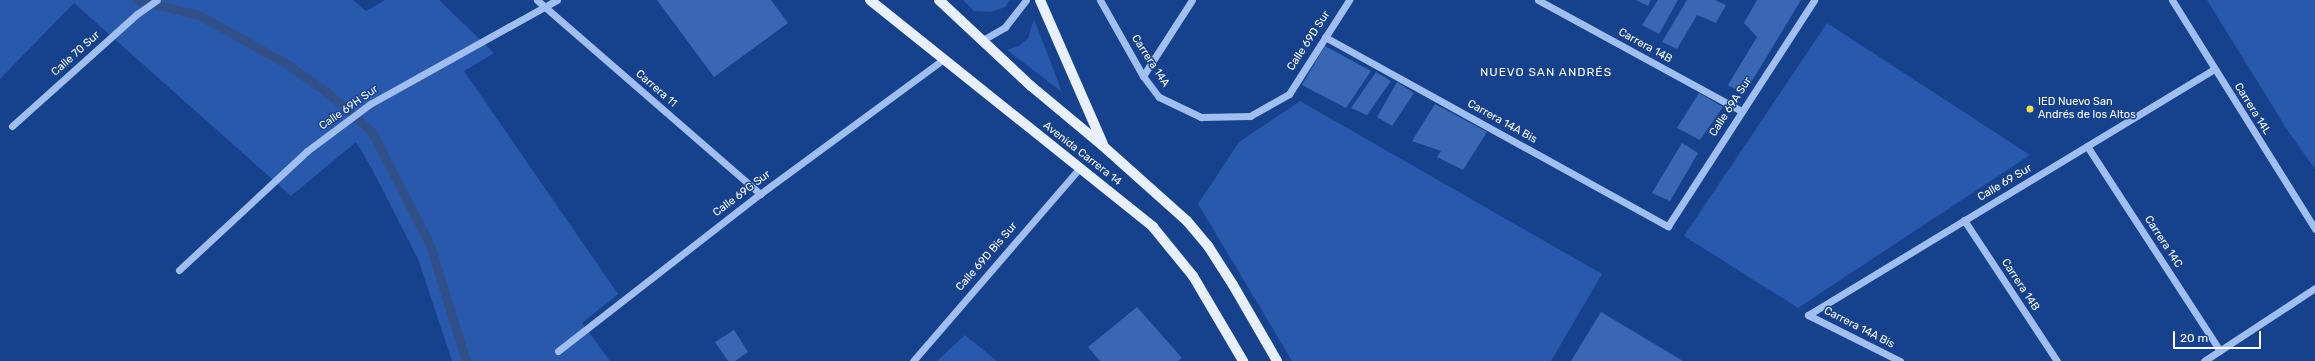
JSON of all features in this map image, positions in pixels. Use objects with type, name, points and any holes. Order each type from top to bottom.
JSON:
[{"type":"main road","name":"Avenida Carrera 14","points":[[870,0],[1153,227],[1173,250],[1212,307],[1243,361]]},
{"type":"main road","name":"Avenida Carrera 14","points":[[939,0],[981,41],[1031,86],[1166,200],[1204,241],[1233,285],[1277,361]]},
{"type":"main road","points":[[1040,0],[1103,146]]},
{"type":"street","name":"Calle 70 Sur","points":[[12,126],[137,14],[157,0]]},
{"type":"street","name":"Carrera 11","points":[[537,0],[760,194]]},
{"type":"street","name":"Calle 69H Sur","points":[[179,270],[307,151],[370,104],[557,0]]},
{"type":"street","points":[[981,41],[1005,27],[1026,0]]},
{"type":"street","name":"Carrera 14A","points":[[1100,0],[1143,76],[1159,97],[1202,117],[1250,116],[1289,94]]},
{"type":"street","points":[[1143,76],[1192,0]]},
{"type":"street","name":"Calle 69D Sur","points":[[1289,94],[1349,0]]},
{"type":"street","name":"Carrera 14B","points":[[1538,0],[1742,111]]},
{"type":"street","name":"Calle 69A Sur","points":[[1668,226],[1813,0]]},
{"type":"street","name":"Carrera 14L","points":[[2172,0],[2315,229]]},
{"type":"street","name":"Carrera 14A Bis","points":[[1325,37],[1668,226]]},
{"type":"street","name":"Calle 69G Sur","points":[[558,351],[760,194],[944,59]]},
{"type":"street","name":"Calle 69 Sur","points":[[1808,315],[2214,69]]},
{"type":"street","name":"Carrera 14C","points":[[2087,146],[2220,351]]},
{"type":"street","name":"Calle 69D Bis Sur","points":[[913,361],[1079,169]]},
{"type":"street","name":"Carrera 14B","points":[[1964,220],[2057,361]]},
{"type":"street","points":[[2204,361],[2315,288]]},
{"type":"street","name":"Carrera 14A Bis","points":[[1808,315],[1900,361]]},
{"type":"shaded area","points":[[0,0],[353,0],[366,11],[385,0],[439,0],[494,53],[464,71],[618,294],[582,323],[610,361],[452,361],[418,259],[372,169],[356,142],[291,196],[74,3],[0,79]]},
{"type":"shaded area","points":[[963,0],[1010,0],[1005,7],[991,12],[974,11]]},
{"type":"shaded area","points":[[2207,0],[2315,0],[2315,169],[2288,131]]},
{"type":"shaded area","points":[[1034,19],[1062,92],[1007,50],[1019,46],[1028,38]]},
{"type":"shaded area","points":[[1827,23],[2030,155],[1798,308],[1684,236]]},
{"type":"shaded area","points":[[1300,101],[1602,274],[1551,361],[1292,361],[1198,204],[1239,142]]},
{"type":"shaded area","points":[[965,335],[997,361],[937,361]]},
{"type":"building","points":[[657,0],[771,0],[788,23],[714,77]]},
{"type":"building","points":[[1636,0],[1651,0],[1648,6]]},
{"type":"building","points":[[1658,0],[1678,0],[1659,34],[1642,25]]},
{"type":"building","points":[[1687,0],[1715,0],[1726,5],[1716,23],[1697,15],[1677,49],[1662,42]]},
{"type":"building","points":[[1757,0],[1801,0],[1744,94],[1728,85],[1757,37],[1744,23]]},
{"type":"building","points":[[1325,46],[1371,71],[1346,108],[1302,85]]},
{"type":"building","points":[[1376,72],[1391,81],[1367,115],[1351,108]]},
{"type":"building","points":[[1397,82],[1414,93],[1392,126],[1377,117]]},
{"type":"building","points":[[1699,93],[1723,107],[1700,140],[1677,128]]},
{"type":"building","points":[[1435,104],[1487,132],[1463,170],[1437,157],[1441,151],[1412,141]]},
{"type":"building","points":[[1682,143],[1698,153],[1670,201],[1652,193]]},
{"type":"building","points":[[1137,307],[1182,358],[1178,361],[1100,361],[1088,347]]},
{"type":"building","points":[[1601,312],[1683,361],[1571,361]]},
{"type":"building","points":[[734,330],[748,352],[735,361],[728,361],[715,342]]},
{"type":"waterway","points":[[137,0],[199,15],[287,64],[328,93],[372,132],[430,245],[466,361]]},
{"type":"place","name":"IED Nuevo San Andrés de los Altos","points":[[2030,109]]},
{"type":"district","name":"NUEVO SAN ANDRÉS","points":[[1546,73]]}]
